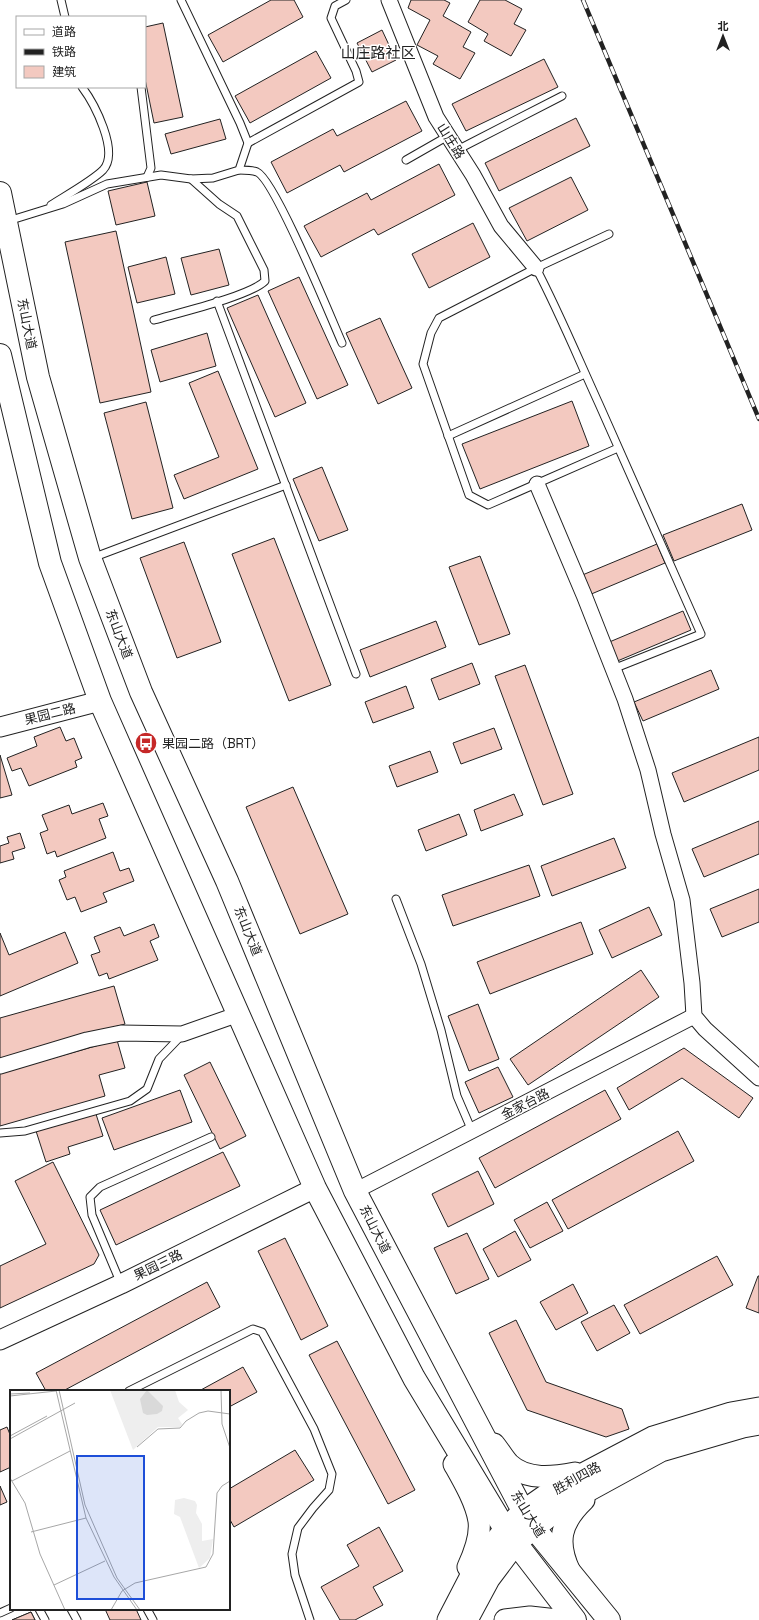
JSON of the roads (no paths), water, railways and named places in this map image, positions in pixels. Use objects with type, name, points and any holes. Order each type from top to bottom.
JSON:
[{"type":"main road","name":"东山大道","points":[[0,192],[38,377],[90,558],[141,692],[227,881],[355,1191],[455,1384],[529,1519],[609,1620]]},
{"type":"main road","name":"东山大道","points":[[0,355],[50,563],[100,701],[315,1188],[414,1378],[511,1536],[575,1620]]},
{"type":"main road","points":[[414,1378],[435,1430],[467,1487],[479,1522],[478,1539],[472,1558],[447,1620]]},
{"type":"main road","points":[[455,1384],[489,1437],[510,1465],[529,1476],[596,1477]]},
{"type":"main road","name":"胜利四路","points":[[447,1620],[477,1564],[529,1519],[566,1503],[596,1477],[653,1436],[731,1413],[759,1408]]},
{"type":"main road","name":"胜利四路","points":[[596,1477],[661,1451],[743,1427],[759,1424]]},
{"type":"main road","points":[[572,1574],[564,1558],[561,1542],[563,1526],[596,1477]]},
{"type":"main road","name":"胜利四路","points":[[467,1620],[511,1536]]},
{"type":"main road","points":[[505,1620],[530,1617],[557,1620]]},
{"type":"street","name":"山庄路","points":[[389,0],[436,117],[501,226],[536,268]]},
{"type":"street","points":[[537,484],[614,669],[648,770],[663,834],[682,900],[692,983],[694,1016],[705,1029],[759,1078]]},
{"type":"street","name":"果园二路","points":[[0,727],[100,701]]},
{"type":"street","points":[[0,1066],[86,1040],[121,1033],[182,1034],[239,1014]]},
{"type":"street","name":"金家台路","points":[[355,1191],[694,1016]]},
{"type":"street","name":"果园三路","points":[[0,1340],[121,1284],[315,1188]]},
{"type":"lane","points":[[61,0],[65,16]]},
{"type":"lane","points":[[181,0],[240,123],[248,143],[239,170]]},
{"type":"lane","points":[[248,143],[359,82],[356,71],[331,18],[335,6],[346,0]]},
{"type":"lane","points":[[44,210],[103,169],[108,159],[108,140],[92,99],[83,88]]},
{"type":"lane","points":[[140,88],[151,168],[147,177]]},
{"type":"lane","points":[[457,150],[562,96]]},
{"type":"lane","points":[[406,160],[448,136]]},
{"type":"lane","points":[[7,221],[63,204],[107,184],[161,175],[191,179],[213,178],[239,170],[258,172],[268,183],[307,261],[342,343]]},
{"type":"lane","points":[[154,320],[217,301],[259,286],[265,281],[264,270],[237,216],[219,204],[191,179]]},
{"type":"lane","points":[[609,234],[536,268],[439,318],[431,333],[423,364],[469,495],[488,505],[618,448]]},
{"type":"lane","points":[[536,268],[586,374],[701,634],[614,669]]},
{"type":"lane","points":[[217,301],[356,674]]},
{"type":"lane","points":[[448,436],[586,374]]},
{"type":"lane","points":[[90,558],[286,485]]},
{"type":"lane","points":[[396,899],[422,964],[441,1030],[457,1096],[472,1131]]},
{"type":"lane","points":[[0,1133],[25,1131],[130,1101],[147,1089],[159,1059],[182,1034]]},
{"type":"lane","points":[[121,1284],[92,1215],[90,1197],[100,1187],[211,1137]]},
{"type":"lane","points":[[131,1390],[253,1330],[262,1332],[314,1429],[332,1474],[329,1490],[298,1528],[292,1554],[296,1575],[310,1620]]},
{"type":"lane","points":[[0,1613],[10,1608]]},
{"type":"lane","points":[[40,1610],[45,1620]]},
{"type":"lane","points":[[72,1610],[77,1620]]},
{"type":"lane","points":[[148,1610],[153,1620]]},
{"type":"railway","points":[[583,0],[759,419]]},
{"type":"place","name":"果园二路（BRT）","points":[[146,743]]},
{"type":"district","name":"山庄路社区","points":[[378,52]]}]
